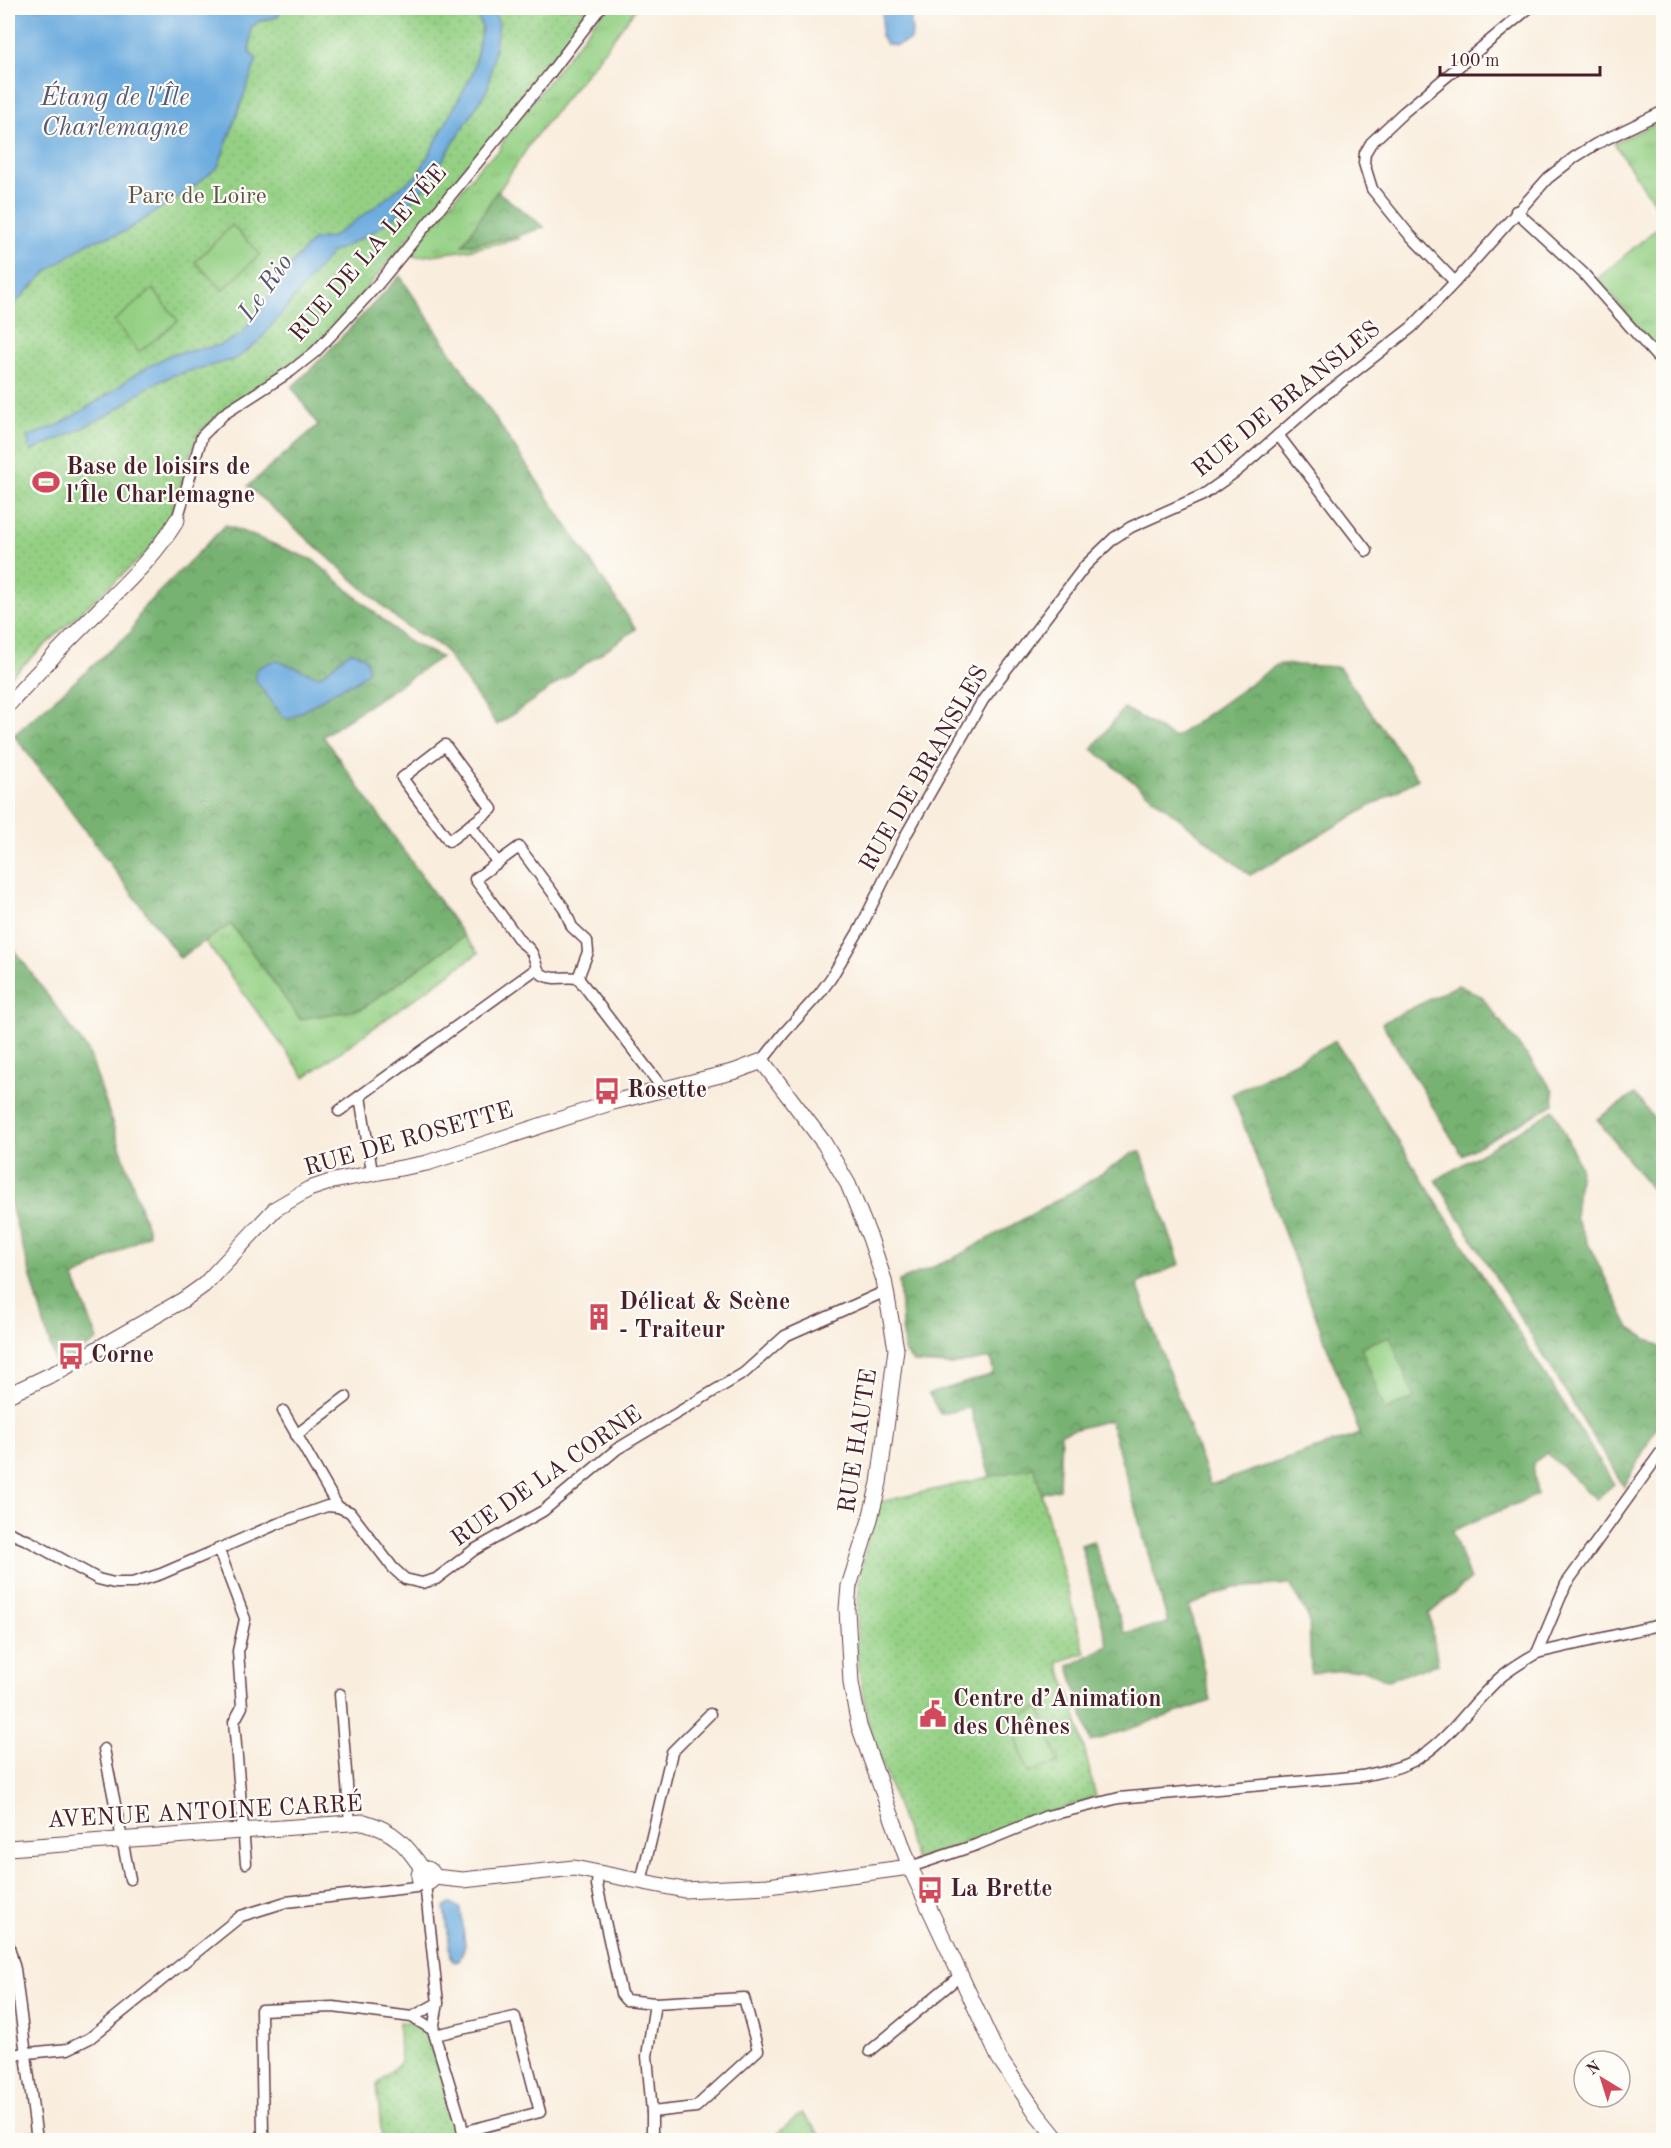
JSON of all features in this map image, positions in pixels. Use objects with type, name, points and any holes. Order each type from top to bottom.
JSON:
[{"type":"street","name":"RUE DE LA LEVÉE","points":[[177,520],[202,436],[224,414],[291,371],[315,352],[336,330],[393,266],[548,76],[600,8]]},
{"type":"street","points":[[1455,282],[1407,232],[1372,189],[1366,175],[1365,153],[1371,143],[1404,112],[1517,12],[1529,8]]},
{"type":"street","name":"RUE DE BRANSLES","points":[[762,1061],[831,978],[861,927],[907,833],[983,700],[1085,566],[1114,538],[1131,527],[1203,495],[1237,471],[1317,401],[1412,327],[1548,178],[1596,144],[1664,111]]},
{"type":"street","points":[[1516,211],[1583,273],[1664,364]]},
{"type":"street","points":[[1278,435],[1367,551]]},
{"type":"street","points":[[8,705],[50,658],[148,560],[164,541],[177,520]]},
{"type":"street","points":[[445,745],[492,809],[471,825],[449,841],[402,778],[445,745]]},
{"type":"street","points":[[471,825],[498,863]]},
{"type":"street","points":[[519,847],[564,908],[572,927],[587,941],[588,952],[578,978],[553,978],[536,969],[530,949],[520,941],[475,879],[519,847]]},
{"type":"street","points":[[339,1111],[536,969]]},
{"type":"street","points":[[578,978],[663,1089]]},
{"type":"street","name":"RUE DE ROSETTE","points":[[8,1395],[57,1372],[183,1300],[204,1285],[270,1215],[292,1198],[309,1189],[372,1172],[427,1163],[613,1102],[736,1071],[762,1061]]},
{"type":"street","name":"RUE HAUTE","points":[[762,1061],[824,1143],[848,1184],[870,1238],[886,1292],[896,1349],[879,1483],[870,1523],[849,1586],[848,1642],[851,1683],[859,1726],[910,1867],[999,2058],[1037,2114],[1058,2140]]},
{"type":"street","points":[[360,1096],[372,1172]]},
{"type":"street","name":"RUE DE LA CORNE","points":[[338,1507],[350,1512],[393,1568],[405,1579],[422,1583],[436,1579],[474,1550],[543,1511],[617,1449],[744,1373],[785,1336],[886,1292]]},
{"type":"street","points":[[296,1435],[346,1397]]},
{"type":"street","points":[[283,1411],[338,1507]]},
{"type":"street","points":[[1537,1653],[1566,1584],[1664,1448]]},
{"type":"street","points":[[8,1532],[98,1579],[114,1583],[144,1580],[218,1548],[327,1506],[338,1507]]},
{"type":"street","points":[[218,1548],[245,1619],[238,1651],[242,1707],[234,1722],[246,1863]]},
{"type":"street","points":[[8,2055],[68,2049],[90,2038],[241,1916],[286,1902],[416,1887],[426,1878],[463,1880],[574,1868],[684,1890],[768,1886],[910,1867],[976,1845],[1047,1816],[1119,1798],[1362,1776],[1401,1767],[1422,1756],[1435,1746],[1500,1677],[1537,1653],[1664,1624]]},
{"type":"street","points":[[340,1694],[350,1823]]},
{"type":"street","points":[[641,1882],[672,1752],[710,1714]]},
{"type":"street","points":[[104,1749],[130,1879]]},
{"type":"street","name":"AVENUE ANTOINE CARRÉ","points":[[8,1848],[364,1822],[385,1828],[401,1841],[426,1878]]},
{"type":"street","points":[[597,1872],[597,1885],[621,1994],[626,2000],[655,2003],[744,1998],[758,2050],[696,2107],[652,2112]]},
{"type":"street","points":[[261,2140],[263,2134],[261,2010],[333,2007],[412,2017],[434,2032],[514,2017],[540,2112],[463,2136],[434,2032],[438,2003],[426,1878]]},
{"type":"street","points":[[8,1943],[15,1969],[37,2140]]},
{"type":"street","points":[[870,2051],[961,1975]]},
{"type":"street","points":[[412,2017],[438,2003]]},
{"type":"street","points":[[652,2140],[647,2056],[655,2003]]},
{"type":"green space","name":"Parc de Loire","points":[[8,8],[592,8],[498,132],[329,333],[290,369],[201,430],[191,452],[170,520],[146,553],[8,679]]},
{"type":"green space","points":[[605,8],[636,8],[534,138],[463,245],[516,237],[519,239],[468,250],[413,256],[413,250],[482,164],[499,151],[504,139]]},
{"type":"green space","points":[[1663,120],[1663,216],[1614,143]]},
{"type":"green space","points":[[497,191],[544,227],[516,237],[463,245]]},
{"type":"green space","points":[[1663,223],[1663,357],[1597,279]]},
{"type":"green space","points":[[232,225],[260,254],[223,290],[195,262]]},
{"type":"green space","points":[[400,276],[636,629],[497,725],[442,647],[404,625],[248,486],[318,425],[292,387]]},
{"type":"green space","points":[[153,289],[178,321],[139,352],[114,321]]},
{"type":"green space","points":[[226,525],[313,560],[409,642],[441,657],[323,736],[464,936],[362,1009],[300,1019],[231,924],[180,958],[14,735],[131,632],[142,609]]},
{"type":"green space","points":[[1278,664],[1339,667],[1418,779],[1250,875],[1092,749],[1124,708],[1174,738]]},
{"type":"green space","points":[[231,924],[362,1009],[464,936],[478,953],[305,1077],[205,941]]},
{"type":"green space","points":[[8,941],[89,1052],[149,1234],[74,1278],[98,1340],[56,1366],[8,1195]]},
{"type":"green space","points":[[1458,985],[1481,996],[1553,1090],[1554,1104],[1462,1155],[1382,1023]]},
{"type":"green space","points":[[1335,1041],[1614,1484],[1596,1499],[1547,1453],[1533,1463],[1537,1495],[1452,1531],[1470,1580],[1429,1614],[1438,1664],[1388,1680],[1362,1669],[1311,1673],[1309,1619],[1290,1584],[1233,1588],[1189,1606],[1211,1701],[1091,1742],[1069,1666],[1108,1646],[1081,1545],[1093,1541],[1125,1633],[1168,1623],[1110,1420],[1061,1433],[1059,1489],[998,1504],[970,1408],[940,1414],[929,1394],[993,1374],[991,1358],[952,1365],[914,1363],[904,1351],[899,1281],[952,1259],[1082,1186],[1135,1152],[1141,1152],[1180,1264],[1137,1284],[1210,1485],[1360,1434],[1232,1094]]},
{"type":"green space","points":[[1635,1094],[1663,1131],[1663,1205],[1597,1119]]},
{"type":"green space","points":[[1554,1110],[1580,1167],[1575,1217],[1630,1328],[1663,1349],[1663,1415],[1624,1487],[1436,1180]]},
{"type":"green space","points":[[1390,1336],[1414,1398],[1385,1410],[1361,1347]]},
{"type":"green space","points":[[1034,1467],[1085,1653],[1058,1662],[1074,1707],[1096,1797],[916,1860],[869,1727],[856,1653],[859,1581],[875,1503]]},
{"type":"green space","points":[[1040,1708],[1059,1763],[1028,1773],[1010,1718]]},
{"type":"green space","points":[[399,2022],[414,2022],[430,2037],[454,2120],[457,2140],[382,2140],[377,2085],[400,2062]]},
{"type":"green space","points":[[801,2113],[822,2136],[824,2135],[829,2140],[770,2140]]},
{"type":"water","name":"Étang de l'Île Charlemagne","points":[[8,8],[280,8],[277,17],[260,21],[251,27],[250,53],[257,59],[218,167],[188,191],[124,232],[88,243],[49,270],[19,299],[8,315]]},
{"type":"water","points":[[476,8],[493,8],[499,24],[488,88],[427,185],[396,216],[368,235],[331,253],[260,340],[236,359],[171,376],[145,389],[115,411],[73,433],[31,451],[27,437],[59,425],[112,392],[132,376],[169,355],[220,345],[241,335],[294,261],[313,240],[332,237],[418,174],[473,73],[482,28]]},
{"type":"water","points":[[883,8],[911,8],[911,40],[896,46],[886,44],[881,36]]},
{"type":"water","points":[[351,652],[364,657],[368,671],[358,680],[288,719],[283,717],[256,681],[257,669],[271,662],[276,661],[319,676]]},
{"type":"water","points":[[451,1903],[461,1909],[465,1946],[459,1961],[454,1962],[451,1957],[445,1908]]},
{"type":"place","name":"Base de loisirs de l'Île Charlemagne","points":[[46,482]]},
{"type":"place","name":"Rosette","points":[[607,1091]]},
{"type":"place","name":"Délicat & Scène - Traiteur","points":[[599,1317]]},
{"type":"place","name":"Corne","points":[[71,1356]]},
{"type":"place","name":"Centre d’Animation des Chênes","points":[[933,1714]]},
{"type":"place","name":"La Brette","points":[[930,1890]]},
{"type":"water label","name":"Le Rio","points":[[266,288]]}]
